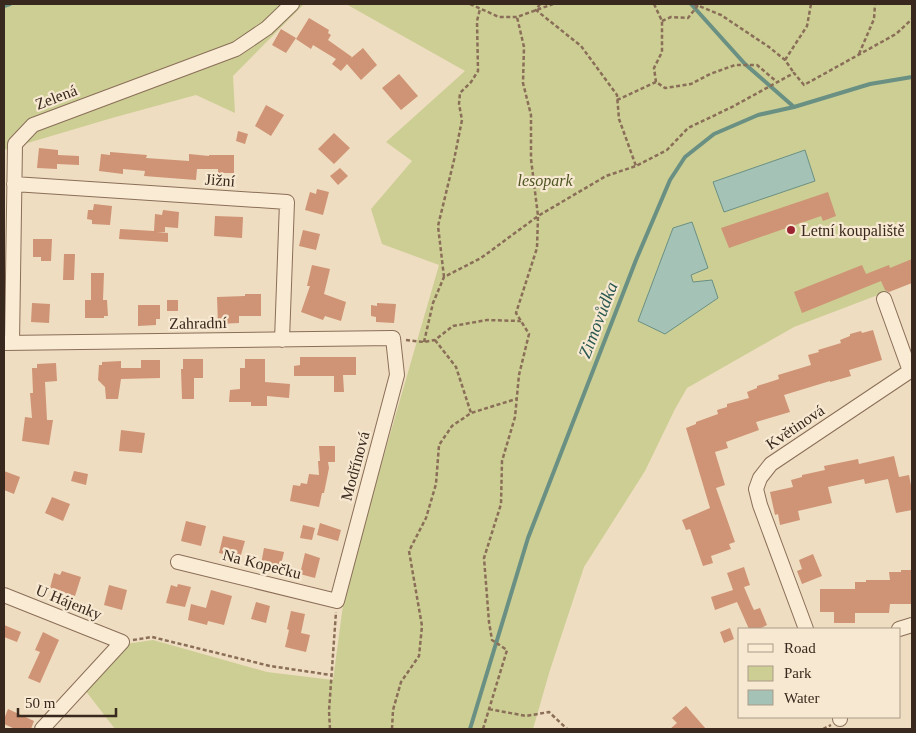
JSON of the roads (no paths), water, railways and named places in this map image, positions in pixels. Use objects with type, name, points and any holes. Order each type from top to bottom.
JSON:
[{"type":"street","name":"Zelená","points":[[8,343],[15,144],[33,125],[236,49],[267,28],[292,4]]},
{"type":"street","name":"Jižní","points":[[14,184],[287,202],[282,340]]},
{"type":"street","points":[[884,299],[911,371]]},
{"type":"street","name":"Zahradní","points":[[8,343],[393,338]]},
{"type":"street","name":"Modřínová","points":[[338,601],[397,375],[393,338]]},
{"type":"street","name":"Květinová","points":[[806,628],[760,505],[756,489],[760,478],[770,464],[911,371]]},
{"type":"street","name":"Na Kopečku","points":[[178,562],[338,601]]},
{"type":"street","name":"U Hájenky","points":[[4,594],[122,642],[42,729]]},
{"type":"water","points":[[805,150],[815,181],[724,212],[713,182]]},
{"type":"water","points":[[692,222],[708,268],[691,275],[693,282],[712,280],[718,298],[665,334],[638,321],[673,228]]},
{"type":"waterway","points":[[4,6],[10,4]]},
{"type":"waterway","points":[[691,4],[745,64],[794,107]]},
{"type":"waterway","name":"Zimovůdka","points":[[470,729],[528,538],[636,260],[670,180],[685,157],[714,134],[758,115],[794,107],[870,84],[912,77]]},
{"type":"place","name":"Letní koupaliště","points":[[791,230]]},
{"type":"park label","name":"lesopark","points":[[545,180]]}]
